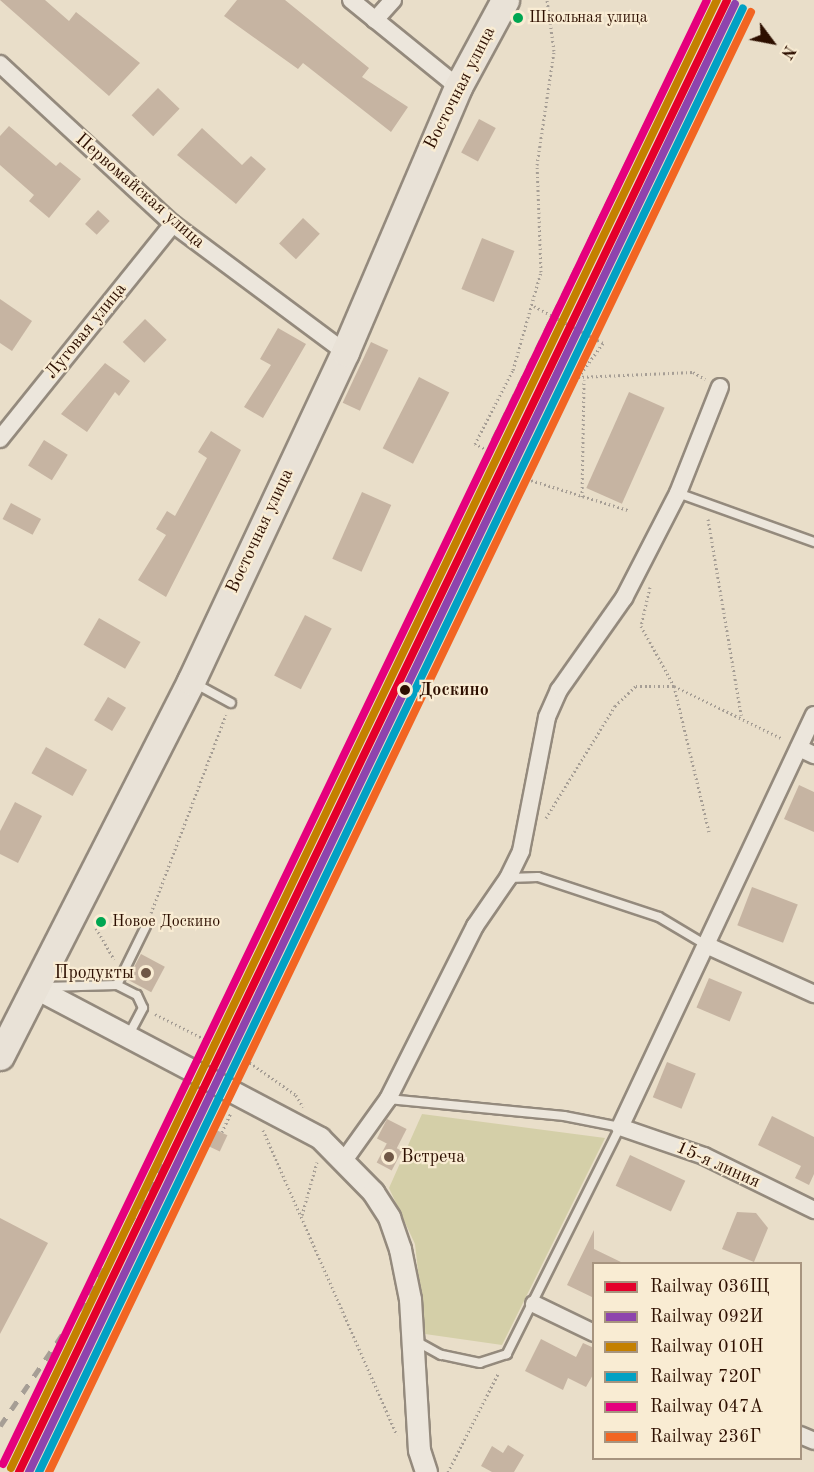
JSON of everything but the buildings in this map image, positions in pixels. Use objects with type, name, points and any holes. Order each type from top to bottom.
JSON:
[{"type":"main road","name":"Восточная улица","points":[[0,1056],[190,681],[345,352],[458,87],[505,0]]},
{"type":"street","points":[[351,0],[458,87]]},
{"type":"street","points":[[375,20],[393,0]]},
{"type":"street","name":"Первомайская улица","points":[[0,64],[173,224],[345,352]]},
{"type":"street","name":"Луговая улица","points":[[1,432],[173,224]]},
{"type":"street","points":[[345,1159],[388,1099],[475,926],[508,878],[521,850],[547,717],[559,690],[624,598],[678,493],[720,387]]},
{"type":"street","points":[[620,1127],[706,945],[807,751],[814,715]]},
{"type":"street","points":[[706,945],[814,994]]},
{"type":"street","points":[[34,987],[259,1103],[320,1138],[345,1159],[389,1216],[400,1249],[414,1340],[419,1450],[426,1472]]},
{"type":"street","name":"15-я линия","points":[[620,1127],[704,1156],[814,1210]]},
{"type":"street","points":[[534,1304],[592,1332]]},
{"type":"lane","points":[[678,493],[814,542]]},
{"type":"lane","points":[[190,681],[231,703]]},
{"type":"lane","points":[[508,878],[538,877],[659,917],[706,945]]},
{"type":"lane","points":[[117,985],[146,926]]},
{"type":"lane","points":[[34,987],[117,985],[137,995],[143,1008],[128,1036]]},
{"type":"lane","points":[[388,1099],[564,1116],[620,1127],[534,1304],[507,1354],[480,1363],[441,1355],[414,1340]]},
{"type":"path","points":[[546,0],[554,51],[537,165],[541,272],[529,303],[603,344],[572,386]]},
{"type":"path","points":[[492,471],[500,456],[475,444],[513,370],[534,306]]},
{"type":"path","points":[[578,376],[584,380],[693,372],[720,387]]},
{"type":"path","points":[[582,497],[584,380]]},
{"type":"path","points":[[527,479],[628,510]]},
{"type":"path","points":[[706,505],[741,715]]},
{"type":"path","points":[[652,582],[641,626],[674,686],[709,832]]},
{"type":"path","points":[[521,850],[567,790],[615,706],[636,686],[674,686],[741,715],[807,751]]},
{"type":"path","points":[[146,926],[231,703]]},
{"type":"path","points":[[246,1060],[315,917]]},
{"type":"path","points":[[96,928],[123,973]]},
{"type":"path","points":[[214,1043],[246,976]]},
{"type":"path","points":[[143,1008],[246,1060],[296,1095]]},
{"type":"path","points":[[222,1132],[231,1113]]},
{"type":"path","points":[[256,1126],[268,1141],[399,1440]]},
{"type":"path","points":[[448,1472],[507,1354]]},
{"type":"shaded area","points":[[422,1114],[605,1138],[502,1345],[425,1334],[415,1244],[389,1188]]},
{"type":"railway","points":[[493,440],[706,0]]},
{"type":"railway","points":[[0,1426],[89,1295],[163,1165]]},
{"type":"rail line","name":"047А","points":[[3,1464],[707,0]]},
{"type":"rail line","name":"010Н","points":[[11,1468],[717,0]]},
{"type":"rail line","name":"036Щ","points":[[19,1472],[727,0]]},
{"type":"rail line","name":"092И","points":[[29,1472],[735,4]]},
{"type":"rail line","name":"720Г","points":[[39,1472],[743,8]]},
{"type":"rail line","name":"236Г","points":[[49,1472],[751,12]]},
{"type":"place","name":"Школьная улица","points":[[518,18]]},
{"type":"place","name":"Доскино","points":[[405,690]]},
{"type":"place","name":"Новое Доскино","points":[[101,922]]},
{"type":"place","name":"Продукты","points":[[146,973]]},
{"type":"place","name":"Встреча","points":[[389,1157]]}]
